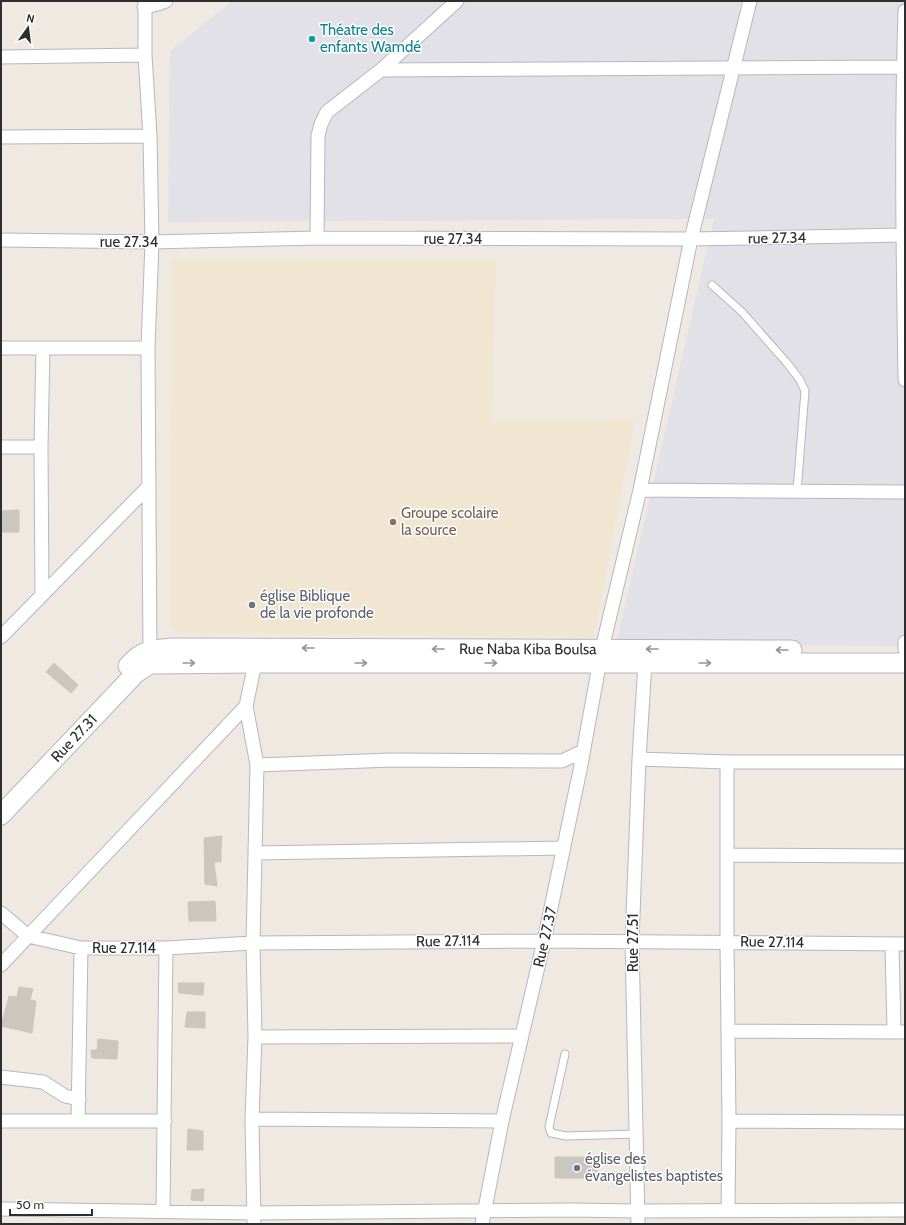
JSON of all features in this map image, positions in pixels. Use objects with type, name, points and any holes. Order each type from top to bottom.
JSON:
[{"type":"street","points":[[150,657],[148,348],[152,242],[150,136],[145,55],[145,4],[158,4],[166,1]]},
{"type":"street","name":"Rue 27.37","points":[[483,1218],[502,1121],[564,848],[601,656],[640,490],[691,239],[750,1]]},
{"type":"street","points":[[317,238],[318,136],[321,124],[327,112],[381,70],[449,4]]},
{"type":"street","points":[[905,11],[903,67],[905,380]]},
{"type":"street","points":[[1,57],[145,55]]},
{"type":"street","points":[[381,70],[903,67]]},
{"type":"street","points":[[1,137],[150,136]]},
{"type":"street","name":"rue 27.34","points":[[1,240],[152,242],[317,238],[691,239],[904,235]]},
{"type":"street","points":[[1,348],[148,348]]},
{"type":"street","points":[[42,595],[41,447],[43,348]]},
{"type":"street","points":[[1,447],[41,447]]},
{"type":"street","points":[[1,637],[149,486]]},
{"type":"street","points":[[640,490],[905,492]]},
{"type":"street","points":[[905,642],[905,650]]},
{"type":"street","name":"Rue Naba Kiba Boulsa","points":[[150,657],[173,648],[601,656],[645,663],[905,663]]},
{"type":"street","name":"Rue Naba Kiba Boulsa","points":[[150,657],[255,663],[905,650]]},
{"type":"street","name":"Rue 27.31","points":[[1,797],[134,659],[150,657]]},
{"type":"street","name":"Rue 27.31","points":[[1,815],[150,657]]},
{"type":"street","points":[[255,663],[246,706],[257,765],[253,943],[254,1037],[252,1119],[255,1219]]},
{"type":"street","name":"Rue 27.51","points":[[637,1218],[632,941],[639,759],[645,663]]},
{"type":"street","points":[[1,965],[246,706]]},
{"type":"street","points":[[257,765],[392,760],[562,761],[583,751]]},
{"type":"street","points":[[639,759],[727,762],[905,762]]},
{"type":"street","points":[[562,761],[580,770]]},
{"type":"street","points":[[727,762],[729,1121],[728,1211]]},
{"type":"street","points":[[255,853],[564,848]]},
{"type":"street","points":[[728,855],[905,856]]},
{"type":"street","name":"Rue 27.114","points":[[1,913],[28,936],[81,948],[166,948],[253,943],[544,941],[899,944]]},
{"type":"street","points":[[728,1031],[900,1032],[899,944]]},
{"type":"street","points":[[78,1121],[81,948]]},
{"type":"street","points":[[163,1211],[166,948]]},
{"type":"street","points":[[254,1037],[522,1036]]},
{"type":"street","points":[[1,1077],[43,1082],[65,1096],[79,1099]]},
{"type":"street","points":[[252,1119],[502,1121]]},
{"type":"street","points":[[1,1121],[165,1121]]},
{"type":"street","points":[[729,1121],[905,1122]]},
{"type":"street","points":[[1,1209],[163,1211],[255,1219],[483,1218],[572,1210],[637,1218],[728,1211],[905,1210]]},
{"type":"lane","points":[[712,284],[742,312],[757,329],[800,380],[805,391],[797,492]]},
{"type":"lane","points":[[565,1054],[549,1127],[551,1133],[566,1136],[636,1134]]},
{"type":"shaded area","points":[[232,1],[905,1],[905,646],[616,644],[714,219],[168,222],[170,51]]},
{"type":"shaded area","name":"Groupe scolaire la source","points":[[172,259],[496,260],[492,420],[635,418],[594,637],[180,633],[171,624]]},
{"type":"building","points":[[19,510],[19,532],[1,532],[1,511]]},
{"type":"building","points":[[54,663],[78,685],[71,693],[46,672]]},
{"type":"building","points":[[222,836],[221,862],[214,862],[217,886],[205,884],[204,838]]},
{"type":"building","points":[[215,901],[216,921],[189,921],[188,902]]},
{"type":"building","points":[[178,983],[204,983],[203,995],[179,993]]},
{"type":"building","points":[[19,987],[33,989],[30,1000],[36,1001],[32,1033],[1,1026],[9,996],[17,997]]},
{"type":"building","points":[[187,1012],[205,1012],[205,1028],[185,1027]]},
{"type":"building","points":[[98,1039],[118,1041],[117,1059],[92,1058],[91,1050],[97,1050]]},
{"type":"building","points":[[188,1129],[203,1131],[203,1150],[187,1150]]},
{"type":"building","points":[[555,1157],[597,1157],[597,1178],[555,1178]]},
{"type":"building","points":[[204,1189],[203,1201],[191,1200],[192,1190]]},
{"type":"place","name":"Théatre des enfants Wamdé","points":[[312,39]]},
{"type":"place","name":"Groupe scolaire la source","points":[[393,522]]},
{"type":"place","name":"église Biblique de la vie profonde","points":[[252,605]]},
{"type":"place","name":"église des évangelistes baptistes","points":[[577,1168]]}]
